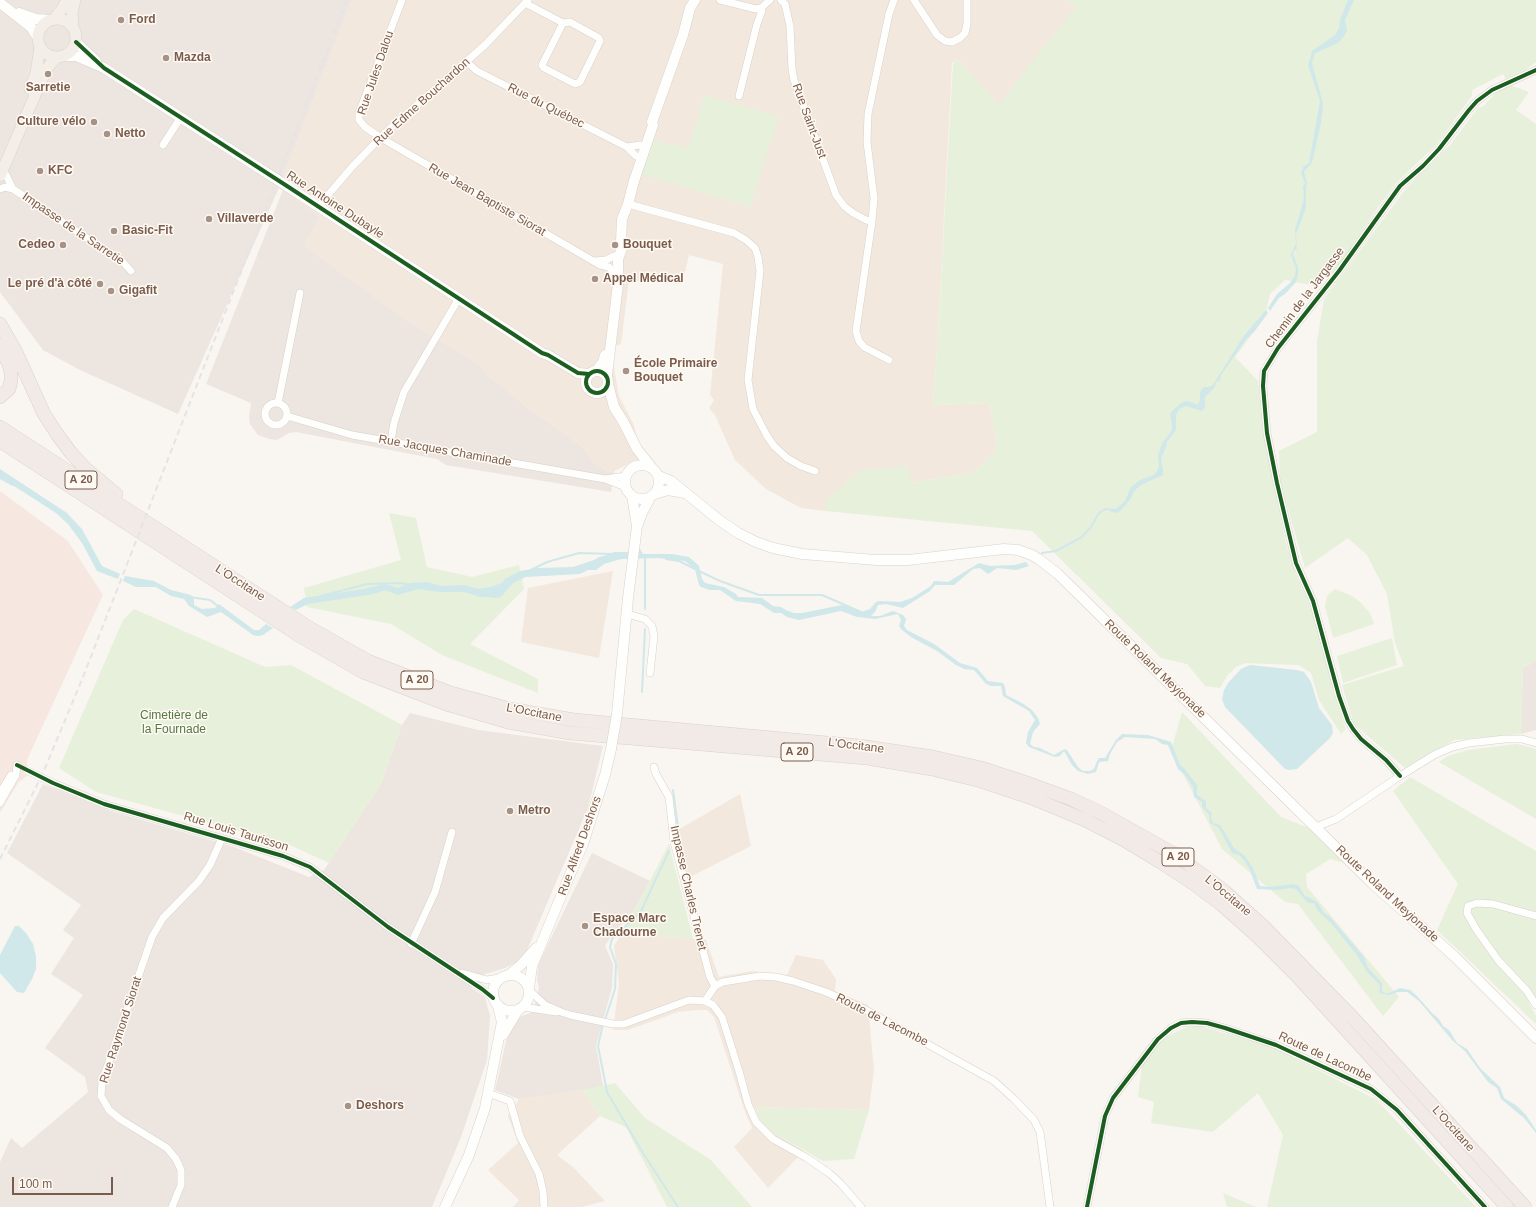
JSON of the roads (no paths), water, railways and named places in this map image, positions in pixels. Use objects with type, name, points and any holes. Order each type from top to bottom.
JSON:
[{"type":"highway","points":[[0,324],[15,350],[44,414],[56,434],[85,468],[108,488],[140,512],[162,532]]},
{"type":"highway","points":[[0,345],[10,367],[11,374],[11,382],[8,389],[0,398]]},
{"type":"highway","name":"L'Occitane","points":[[0,427],[308,627],[368,661],[451,693],[510,709],[574,720],[860,746],[933,757],[981,768],[1030,784],[1071,799],[1101,813],[1176,855],[1223,890],[1263,926],[1354,1019],[1525,1207]]},
{"type":"highway","name":"L'Occitane","points":[[0,441],[300,636],[363,672],[446,704],[508,722],[570,733],[867,758],[932,769],[981,781],[1025,796],[1092,823],[1130,844],[1194,884],[1222,905],[1257,936],[1299,978],[1507,1207]]},
{"type":"main road","points":[[1,168],[33,83],[39,62],[40,30],[62,9],[67,0]]},
{"type":"main road","points":[[73,27],[72,13],[75,0]]},
{"type":"main road","points":[[612,300],[618,277],[618,259],[623,245],[621,242],[622,219],[629,201],[627,193],[628,183],[643,146],[649,124],[652,122],[683,34],[690,8],[695,0]]},
{"type":"main road","points":[[683,34],[692,23],[700,0]]},
{"type":"main road","points":[[1,168],[48,67],[60,56],[72,50],[76,42],[76,32],[73,27],[63,20],[31,17],[2,4]]},
{"type":"main road","points":[[2,4],[31,26],[47,54],[60,56]]},
{"type":"main road","name":"Rue Antoine Dubayle","points":[[76,42],[104,68]]},
{"type":"main road","name":"Rue Antoine Dubayle","points":[[60,56],[76,56],[104,68],[182,117],[542,353],[578,373],[601,371],[607,380],[610,403]]},
{"type":"main road","points":[[609,331],[605,355],[586,381],[591,390],[598,393],[605,390],[607,380],[614,256],[621,242]]},
{"type":"main road","name":"Rue Antoine Dubayle","points":[[542,353],[547,359],[583,381],[591,390],[610,403],[624,423],[637,449],[652,468]]},
{"type":"main road","name":"Rue Antoine Dubayle","points":[[629,472],[633,452],[632,438]]},
{"type":"main road","points":[[627,614],[637,526],[642,513],[659,486],[658,476],[652,468],[642,465],[629,472],[625,485],[630,495],[637,526]]},
{"type":"main road","name":"Route Roland Meyjonade","points":[[658,476],[671,481],[738,533],[773,548],[802,554],[876,560],[908,560],[1004,549],[1018,550],[1032,555],[1058,574],[1378,889],[1454,956],[1536,1038]]},
{"type":"main road","name":"Route Roland Meyjonade","points":[[653,496],[668,490],[687,494]]},
{"type":"main road","points":[[630,495],[641,500],[653,496]]},
{"type":"main road","name":"Rue Alfred Deshors","points":[[542,940],[555,912],[586,834],[605,775],[617,714],[627,614]]},
{"type":"main road","points":[[445,1207],[478,1132],[488,1092],[502,1022],[495,1002],[493,987],[499,978],[510,974],[521,965],[542,940]]},
{"type":"main road","points":[[498,1045],[506,1028],[520,1008],[527,1002],[532,966],[542,940]]},
{"type":"main road","points":[[510,974],[520,976],[527,983],[529,989]]},
{"type":"main road","points":[[495,1002],[507,1011],[520,1008]]},
{"type":"street","name":"Rue Jules Dalou","points":[[381,138],[365,127],[359,120],[359,113],[402,0]]},
{"type":"street","points":[[720,0],[751,9],[761,8],[771,0],[780,0]]},
{"type":"street","name":"Rue Saint-Just","points":[[780,0],[785,4],[790,26],[794,80],[836,195],[844,206],[853,213],[866,220],[872,221]]},
{"type":"street","points":[[889,360],[864,347],[859,341],[856,331],[874,198],[867,142],[868,114],[889,14],[893,2],[900,0]]},
{"type":"street","points":[[914,0],[937,35],[945,41],[952,42],[960,38],[965,33],[967,24],[967,0]]},
{"type":"street","name":"Rue Edme Bouchardon","points":[[320,207],[322,202],[352,167],[381,138],[467,62],[526,2]]},
{"type":"street","points":[[526,2],[563,23],[570,22],[599,38],[600,41],[580,82],[575,84],[544,68],[542,65],[563,23]]},
{"type":"street","points":[[739,96],[757,24],[762,11],[761,8]]},
{"type":"street","points":[[751,9],[756,17],[757,24]]},
{"type":"street","name":"Rue du Québec","points":[[467,62],[477,71],[627,147],[639,157]]},
{"type":"street","name":"Chemin de la Jargasse","points":[[1400,776],[1386,760],[1361,739],[1353,729],[1348,721],[1339,696],[1313,600],[1296,563],[1277,483],[1268,433],[1263,386],[1264,371],[1278,348],[1340,271],[1400,186],[1439,149],[1477,101],[1492,90],[1536,70]]},
{"type":"street","points":[[163,145],[182,117]]},
{"type":"street","name":"Rue Jean Baptiste Siorat","points":[[381,138],[600,265],[609,267],[613,272]]},
{"type":"street","points":[[627,147],[643,146]]},
{"type":"street","points":[[1,168],[13,189]]},
{"type":"street","points":[[0,189],[5,187],[13,189]]},
{"type":"street","name":"Impasse de la Sarretie","points":[[13,189],[123,262],[131,271]]},
{"type":"street","points":[[629,201],[734,234],[746,240],[755,248],[760,271],[748,380],[753,409],[774,446],[791,461],[815,471]]},
{"type":"street","points":[[594,261],[606,260],[614,256]]},
{"type":"street","points":[[278,403],[300,293]]},
{"type":"street","points":[[390,441],[404,392],[459,298]]},
{"type":"street","points":[[278,403],[284,406],[287,416],[283,423],[279,425],[272,425],[266,420],[264,414],[266,408],[270,404],[278,403]]},
{"type":"street","name":"Rue Jacques Chaminade","points":[[287,416],[352,435],[605,479],[623,486],[630,495]]},
{"type":"street","name":"Rue Jacques Chaminade","points":[[605,479],[629,472]]},
{"type":"street","points":[[627,614],[645,619],[652,626],[654,636],[650,673]]},
{"type":"street","points":[[1316,827],[1336,819],[1400,776],[1434,755],[1452,747],[1469,743],[1505,739],[1522,739],[1536,743]]},
{"type":"street","points":[[0,792],[17,765]]},
{"type":"street","points":[[0,803],[16,775],[17,765]]},
{"type":"street","name":"Rue Louis Taurisson","points":[[17,765],[53,783],[104,804],[284,856],[310,867],[411,944],[456,972]]},
{"type":"street","name":"Impasse Charles Trenet","points":[[654,766],[656,774],[669,797],[674,842],[710,978],[715,986]]},
{"type":"street","points":[[411,944],[435,892],[452,832]]},
{"type":"street","name":"Rue Raymond Siorat","points":[[172,1207],[181,1186],[181,1170],[176,1159],[167,1148],[120,1120],[109,1110],[101,1096],[102,1082],[152,937],[163,918],[199,880],[210,865],[222,838]]},
{"type":"street","points":[[1536,916],[1493,904],[1477,903],[1468,906],[1468,913],[1476,929],[1498,960],[1527,991],[1536,1005]]},
{"type":"street","points":[[456,972],[487,980],[499,978]]},
{"type":"street","points":[[456,972],[495,1002]]},
{"type":"street","name":"Route de Lacombe","points":[[715,986],[723,982],[760,976],[776,977],[793,981],[826,992],[866,1010],[906,1031],[994,1081],[1034,1120],[1040,1132],[1050,1207]]},
{"type":"street","points":[[705,1001],[715,986]]},
{"type":"street","points":[[529,989],[545,1005],[561,1012],[613,1024],[624,1024],[689,1000],[705,1001],[713,1005],[722,1017],[748,1104],[756,1122],[773,1139],[830,1173],[861,1207]]},
{"type":"street","points":[[520,1008],[561,1012]]},
{"type":"street","name":"Route de Lacombe","points":[[1088,1207],[1104,1116],[1113,1098],[1158,1039],[1171,1028],[1181,1023],[1192,1022],[1207,1023],[1276,1045],[1371,1089],[1397,1110],[1484,1207]]},
{"type":"street","points":[[488,1092],[510,1101],[520,1136],[539,1174],[543,1191],[544,1207]]},
{"type":"water","points":[[1348,0],[1354,0],[1345,20],[1347,30],[1345,35],[1338,43],[1315,53],[1312,63],[1323,104],[1321,123],[1313,159],[1311,164],[1304,172],[1307,183],[1306,208],[1296,234],[1297,249],[1294,250],[1293,255],[1298,267],[1298,274],[1296,282],[1279,298],[1270,311],[1268,308],[1277,294],[1290,283],[1295,276],[1296,269],[1291,255],[1296,243],[1295,230],[1304,199],[1303,187],[1305,183],[1301,173],[1303,167],[1309,163],[1320,101],[1308,65],[1312,51],[1335,35],[1339,28],[1340,20]]},
{"type":"water","points":[[1266,310],[1268,313],[1254,332],[1247,338],[1221,375],[1220,380],[1216,382],[1215,387],[1205,397],[1205,407],[1202,411],[1186,406],[1179,409],[1176,415],[1176,430],[1167,442],[1161,458],[1163,475],[1141,485],[1134,491],[1131,498],[1118,513],[1111,512],[1111,509],[1116,509],[1125,501],[1131,487],[1140,480],[1154,475],[1157,471],[1159,467],[1158,456],[1162,443],[1171,432],[1172,427],[1170,413],[1181,403],[1187,401],[1198,405],[1200,400],[1200,392],[1204,387],[1213,385],[1243,337]]},
{"type":"water","points":[[0,469],[67,513],[82,529],[102,566],[120,574],[118,579],[97,571],[82,543],[68,524],[56,513],[0,477]]},
{"type":"water","points":[[640,549],[643,554],[672,554],[689,557],[699,566],[702,579],[705,583],[724,587],[736,594],[738,597],[762,598],[773,606],[781,607],[794,613],[802,613],[842,605],[861,612],[870,609],[876,602],[879,601],[900,602],[912,598],[931,586],[934,581],[948,582],[979,563],[990,566],[1015,565],[1026,562],[1029,566],[1016,570],[997,568],[988,574],[980,568],[973,569],[954,585],[935,585],[930,591],[903,608],[886,604],[878,605],[875,612],[871,616],[880,616],[893,611],[903,615],[906,619],[904,626],[907,630],[934,644],[960,663],[977,668],[988,681],[1003,683],[1006,695],[1032,710],[1038,718],[1040,724],[1033,732],[1030,744],[1054,755],[1065,749],[1067,750],[1078,767],[1083,771],[1090,771],[1094,769],[1099,758],[1105,758],[1116,740],[1122,734],[1148,735],[1171,742],[1180,765],[1197,785],[1197,795],[1206,801],[1206,808],[1212,813],[1211,817],[1213,823],[1220,825],[1234,848],[1245,856],[1253,868],[1260,886],[1270,887],[1293,884],[1299,886],[1304,895],[1317,902],[1324,913],[1330,917],[1364,957],[1368,968],[1382,983],[1382,991],[1384,993],[1389,993],[1400,988],[1410,990],[1416,995],[1439,1019],[1443,1026],[1449,1030],[1457,1043],[1467,1049],[1480,1068],[1500,1087],[1504,1098],[1517,1106],[1526,1115],[1536,1130],[1536,1133],[1524,1118],[1501,1099],[1497,1088],[1488,1082],[1465,1051],[1453,1041],[1419,1001],[1407,992],[1398,992],[1389,995],[1379,993],[1380,986],[1378,983],[1367,972],[1357,955],[1331,923],[1318,911],[1314,903],[1308,903],[1296,889],[1257,889],[1249,868],[1244,860],[1239,855],[1232,853],[1219,828],[1210,823],[1209,814],[1202,807],[1202,802],[1194,797],[1193,787],[1185,775],[1178,769],[1168,745],[1162,744],[1155,739],[1125,737],[1117,742],[1108,761],[1099,762],[1096,772],[1088,774],[1078,771],[1072,765],[1064,751],[1060,756],[1055,757],[1029,747],[1026,743],[1028,732],[1035,720],[1029,711],[1003,696],[1001,686],[991,686],[986,684],[974,670],[964,669],[956,665],[937,651],[911,637],[899,626],[901,620],[898,614],[875,619],[857,617],[841,611],[799,620],[787,617],[781,613],[774,613],[760,604],[736,601],[720,590],[710,590],[701,587],[699,585],[695,569],[685,561],[658,558],[621,559],[604,564],[596,570],[588,570],[580,574],[526,577],[513,583],[501,597],[495,598],[480,597],[464,592],[440,592],[418,589],[398,595],[385,590],[374,594],[308,604],[296,610],[290,607],[304,598],[364,589],[385,584],[398,588],[410,583],[427,582],[441,586],[464,585],[482,590],[501,585],[505,579],[520,571],[537,568],[573,567],[614,552],[633,552]]},
{"type":"water","points":[[125,576],[154,581],[171,590],[191,595],[194,600],[194,605],[202,609],[215,608],[219,604],[254,630],[259,630],[266,624],[273,628],[263,635],[253,635],[221,612],[207,617],[189,606],[184,599],[171,596],[156,587],[136,587],[123,581]]},
{"type":"water","points":[[1250,665],[1304,672],[1311,682],[1319,708],[1332,725],[1333,733],[1330,738],[1297,769],[1285,769],[1225,707],[1222,699],[1224,690],[1228,683],[1241,669]]},
{"type":"water","points":[[15,926],[19,926],[26,933],[33,944],[36,957],[36,969],[24,993],[17,992],[0,973],[0,955]]},
{"type":"waterway","points":[[0,478],[13,485]]},
{"type":"waterway","points":[[1042,553],[1056,551],[1082,537],[1091,527],[1099,513],[1105,509],[1113,510]]},
{"type":"waterway","points":[[531,570],[547,562],[579,553],[612,554]]},
{"type":"waterway","points":[[645,556],[645,609]]},
{"type":"waterway","points":[[666,559],[679,561],[695,569]]},
{"type":"waterway","points":[[699,571],[720,581],[759,595],[822,595],[861,612]]},
{"type":"waterway","points":[[321,596],[367,584],[401,583],[410,585]]},
{"type":"waterway","points":[[477,590],[491,588],[502,584]]},
{"type":"waterway","points":[[190,597],[210,600],[219,607]]},
{"type":"waterway","points":[[642,692],[645,629]]},
{"type":"waterway","points":[[673,790],[680,842]]},
{"type":"waterway","points":[[605,1020],[615,989],[616,964],[610,947],[612,939],[641,911],[669,851]]},
{"type":"waterway","points":[[603,1024],[598,1046],[607,1092],[643,1153],[678,1207]]},
{"type":"railway","points":[[0,859],[43,773],[83,677],[347,0]]},
{"type":"place","name":"Ford","points":[[121,20]]},
{"type":"place","name":"Mazda","points":[[166,58]]},
{"type":"place","name":"Sarretie","points":[[48,74]]},
{"type":"place","name":"Culture vélo","points":[[94,122]]},
{"type":"place","name":"Netto","points":[[107,134]]},
{"type":"place","name":"KFC","points":[[40,171]]},
{"type":"place","name":"Villaverde","points":[[209,219]]},
{"type":"place","name":"Basic-Fit","points":[[114,231]]},
{"type":"place","name":"Cedeo","points":[[63,245]]},
{"type":"place","name":"Bouquet","points":[[615,245]]},
{"type":"place","name":"Appel Médical","points":[[595,279]]},
{"type":"place","name":"Le pré d'à côté","points":[[100,284]]},
{"type":"place","name":"Gigafit","points":[[111,291]]},
{"type":"place","name":"École Primaire Bouquet","points":[[626,371]]},
{"type":"place","name":"Metro","points":[[510,811]]},
{"type":"place","name":"Espace Marc Chadourne","points":[[585,926]]},
{"type":"place","name":"Deshors","points":[[348,1106]]},
{"type":"park label","name":"Cimetière de la Fournade","points":[[174,723]]}]
